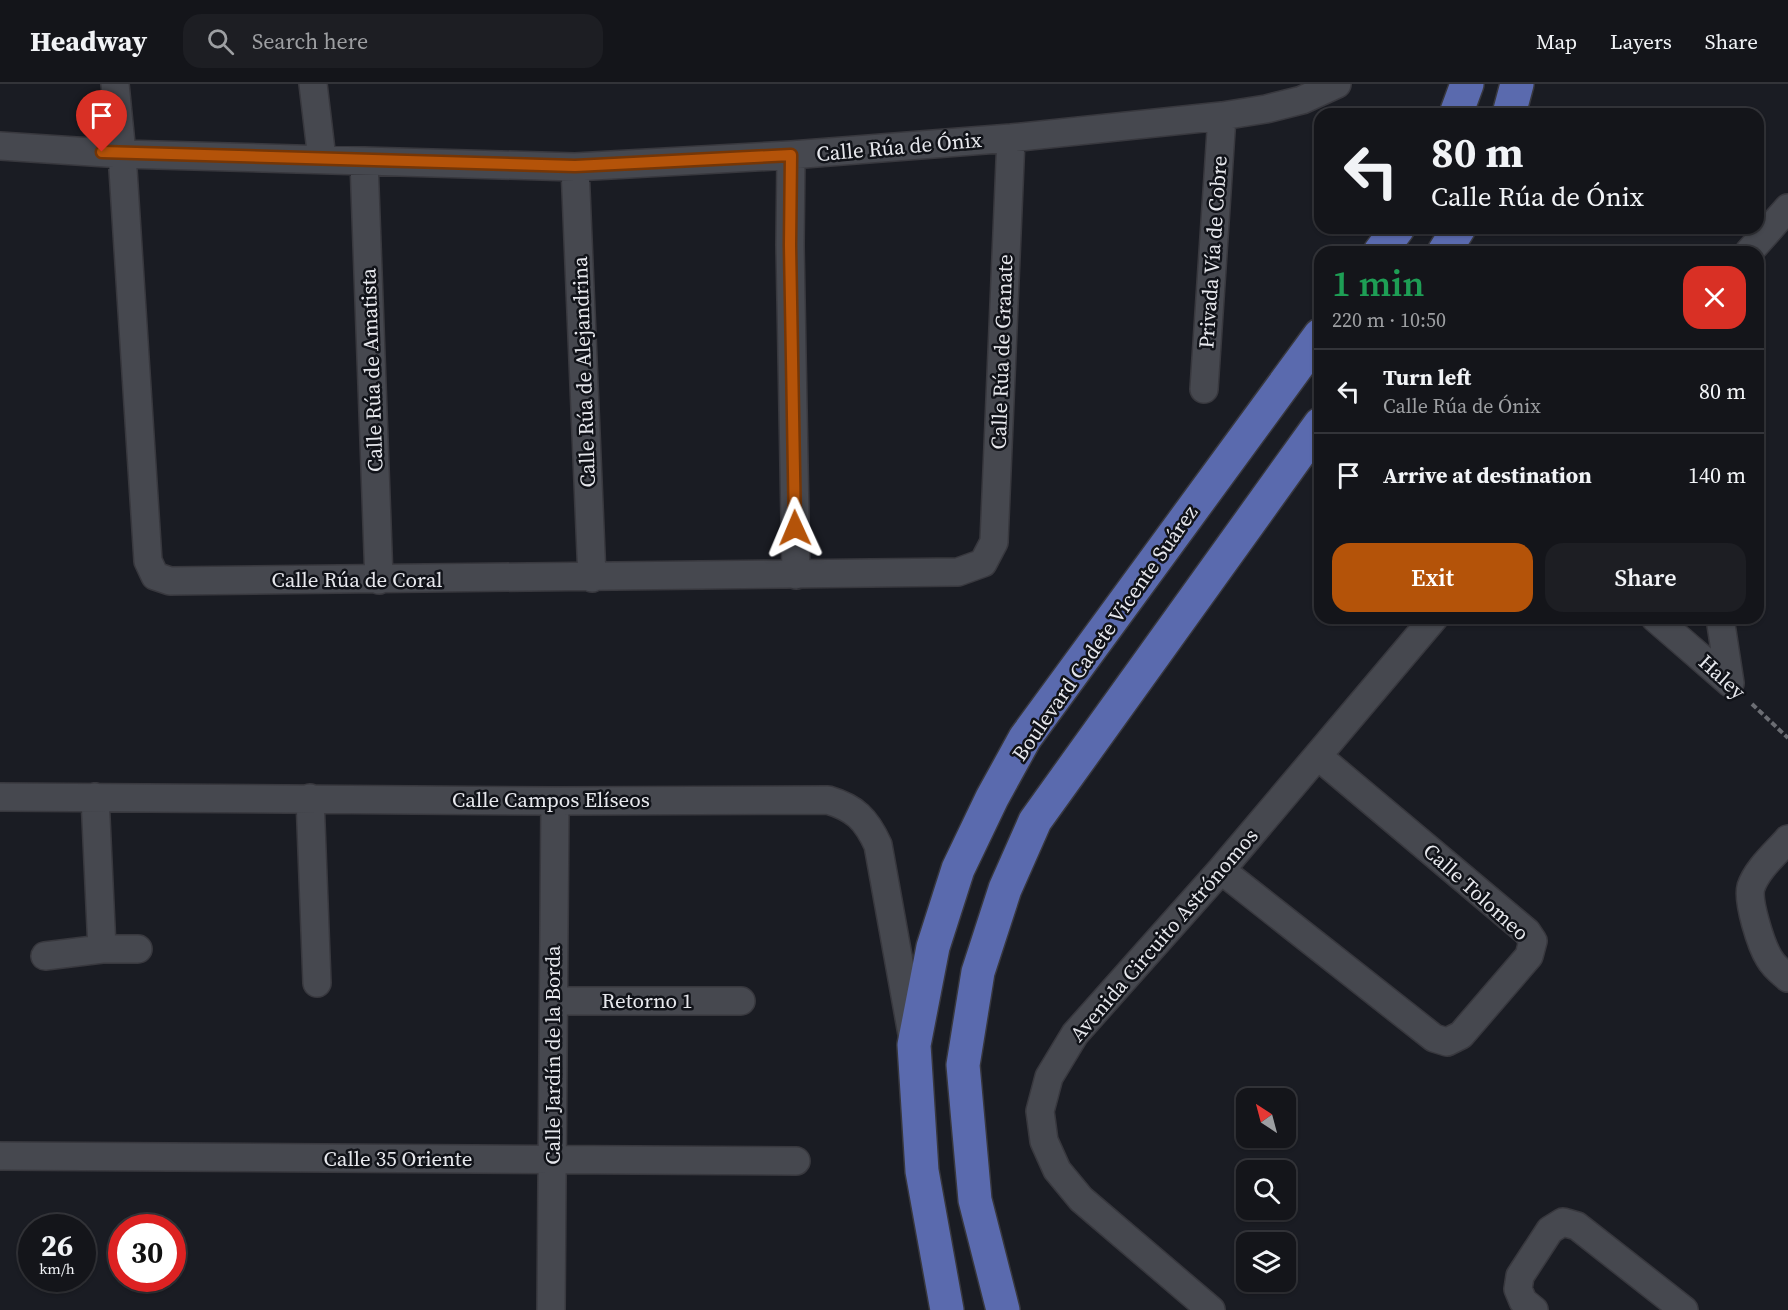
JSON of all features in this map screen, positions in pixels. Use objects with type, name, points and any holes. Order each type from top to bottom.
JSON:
[{"type":"main road","points":[[1458,108],[1467,84]]},
{"type":"main road","points":[[1511,108],[1517,84]]},
{"type":"main road","name":"Boulevard Cadete Vicente Suárez","points":[[947,1310],[922,1172],[914,1046],[933,947],[958,869],[992,798],[1020,748],[1314,343]]},
{"type":"main road","points":[[1003,1310],[975,1200],[963,1065],[978,972],[1005,889],[1035,821],[1314,432]]},
{"type":"street","name":"Calle Rúa de Coral","points":[[115,84],[122,153],[148,561],[155,576],[170,581],[796,575],[958,572],[983,563]]},
{"type":"street","points":[[313,84],[322,159]]},
{"type":"street","name":"Calle Rúa de Ónix","points":[[0,146],[122,153],[575,166],[791,155],[1011,138],[1222,116],[1266,109],[1302,99],[1337,84]]},
{"type":"street","name":"Privada Vía de Cobre","points":[[1204,389],[1222,116]]},
{"type":"street","name":"Calle Rúa de Granate","points":[[983,563],[994,542],[1011,138]]},
{"type":"street","points":[[791,155],[790,245],[796,575]]},
{"type":"street","name":"Calle Rúa de Amatista","points":[[364,161],[379,580]]},
{"type":"street","name":"Calle Rúa de Alejandrina","points":[[575,166],[592,578]]},
{"type":"street","points":[[1754,246],[1788,208]]},
{"type":"street","name":"Avenida Circuito Astrónomos","points":[[1211,1310],[1081,1199],[1057,1170],[1044,1140],[1040,1111],[1049,1077],[1075,1034],[1221,870],[1429,624]]},
{"type":"street","name":"Haley","points":[[1661,624],[1730,683]]},
{"type":"street","points":[[1721,624],[1730,683]]},
{"type":"street","name":"Calle Tolomeo","points":[[1221,870],[1434,1038],[1447,1042],[1461,1035],[1529,956],[1533,941],[1527,932],[1318,757]]},
{"type":"street","name":"Calle Campos Elíseos","points":[[0,797],[555,801],[828,800],[844,805],[860,816],[870,827],[878,845],[914,1046]]},
{"type":"street","points":[[95,797],[102,949]]},
{"type":"street","points":[[310,798],[317,983]]},
{"type":"street","name":"Calle Jardín de la Borda","points":[[551,1310],[555,801]]},
{"type":"street","points":[[1788,839],[1760,871],[1751,888],[1750,904],[1767,956],[1788,978]]},
{"type":"street","points":[[45,956],[102,949],[138,949]]},
{"type":"street","name":"Retorno 1","points":[[554,1001],[741,1001]]},
{"type":"street","name":"Calle 35 Oriente","points":[[0,1156],[796,1161]]},
{"type":"street","points":[[1534,1310],[1523,1301],[1518,1289],[1520,1276],[1550,1230],[1563,1222],[1577,1226],[1684,1310]]},
{"type":"path","name":"Haley","points":[[1730,683],[1788,738]]},
{"type":"route","points":[[102,152],[575,166],[791,155],[790,245],[795,528]]}]
